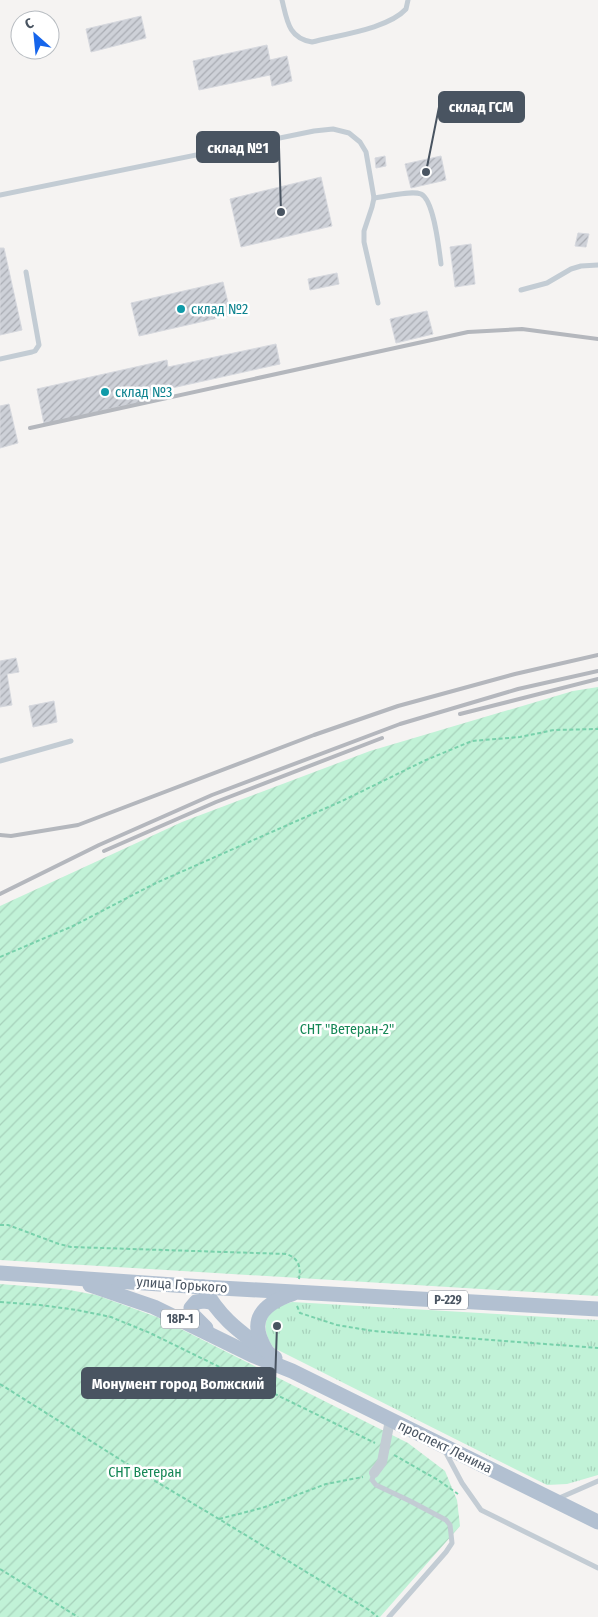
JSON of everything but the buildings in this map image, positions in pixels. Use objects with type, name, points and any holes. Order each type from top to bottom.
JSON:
[{"type":"main road","name":"Р-229","points":[[0,1273],[65,1276]]},
{"type":"main road","name":"улица Горького","points":[[65,1276],[203,1287],[298,1291]]},
{"type":"main road","name":"проспект Ленина","points":[[65,1276],[154,1307],[252,1355],[292,1371],[598,1522]]},
{"type":"main road","name":"проспект Ленина","points":[[203,1287],[211,1302],[232,1326],[292,1371]]},
{"type":"main road","name":"Р-229","points":[[298,1291],[598,1309]]},
{"type":"main road","points":[[266,1352],[258,1336],[257,1328],[263,1312],[269,1304],[298,1291]]},
{"type":"main road","points":[[211,1302],[196,1302],[191,1308],[193,1315],[198,1321],[217,1338]]},
{"type":"street","points":[[374,1473],[382,1462],[390,1420]]},
{"type":"lane","points":[[282,0],[290,28],[302,40],[312,42],[372,27],[394,19],[406,9],[408,0]]},
{"type":"lane","points":[[0,195],[314,130],[333,129],[349,133],[360,142],[366,152],[374,198],[364,231],[364,242],[378,303]]},
{"type":"lane","points":[[374,198],[414,193],[421,194],[426,198],[431,208],[442,264]]},
{"type":"lane","points":[[521,290],[547,283],[570,269],[598,265]]},
{"type":"lane","points":[[0,359],[35,351],[39,345],[26,272]]},
{"type":"lane","points":[[0,761],[71,741]]},
{"type":"lane","points":[[443,1446],[454,1470],[481,1510],[598,1568]]},
{"type":"lane","points":[[374,1473],[372,1480],[376,1485],[410,1500],[446,1520],[450,1525],[452,1543],[389,1617]]},
{"type":"lane","points":[[554,1500],[598,1481]]},
{"type":"path","points":[[0,957],[73,926],[156,883],[342,801],[426,760],[472,741],[520,737],[554,730],[598,729]]},
{"type":"path","points":[[0,1225],[8,1225],[71,1247],[286,1254],[293,1256],[298,1261],[300,1273],[297,1309],[300,1313],[337,1325],[373,1331],[598,1348]]},
{"type":"path","points":[[0,1302],[40,1305],[111,1317],[150,1334],[385,1449],[438,1480],[460,1496]]},
{"type":"path","points":[[0,1384],[140,1472],[370,1610],[378,1617]]},
{"type":"path","points":[[219,1518],[262,1508],[326,1484],[361,1478],[374,1473]]},
{"type":"path","points":[[0,1569],[78,1617]]},
{"type":"green space","name":"СНТ \"Ветеран-2\"","points":[[598,687],[598,1296],[0,1260],[0,906],[182,822],[370,751],[573,691]]},
{"type":"green space","name":"СНТ Ветеран","points":[[0,1284],[64,1289],[96,1295],[157,1317],[408,1443],[445,1471],[457,1500],[460,1526],[380,1617],[0,1617]]},
{"type":"green space","points":[[292,1302],[598,1320],[598,1475],[567,1484],[547,1485],[274,1348],[266,1333],[266,1322],[271,1312],[278,1307]]},
{"type":"railway","points":[[30,428],[468,332],[522,329],[598,339]]},
{"type":"railway","points":[[0,835],[11,836],[78,825],[314,735],[398,706],[515,674],[598,655]]},
{"type":"railway","points":[[0,894],[99,845],[212,795],[400,724],[518,689],[598,671]]},
{"type":"railway","points":[[460,714],[598,679]]},
{"type":"railway","points":[[104,851],[216,802],[382,738]]},
{"type":"place","name":"склад ГСМ","points":[[426,172]]},
{"type":"place","name":"склад №1","points":[[281,212]]},
{"type":"place","name":"склад №2","points":[[181,309]]},
{"type":"place","name":"склад №3","points":[[105,392]]},
{"type":"place","name":"Монумент город Волжский","points":[[277,1326]]}]
